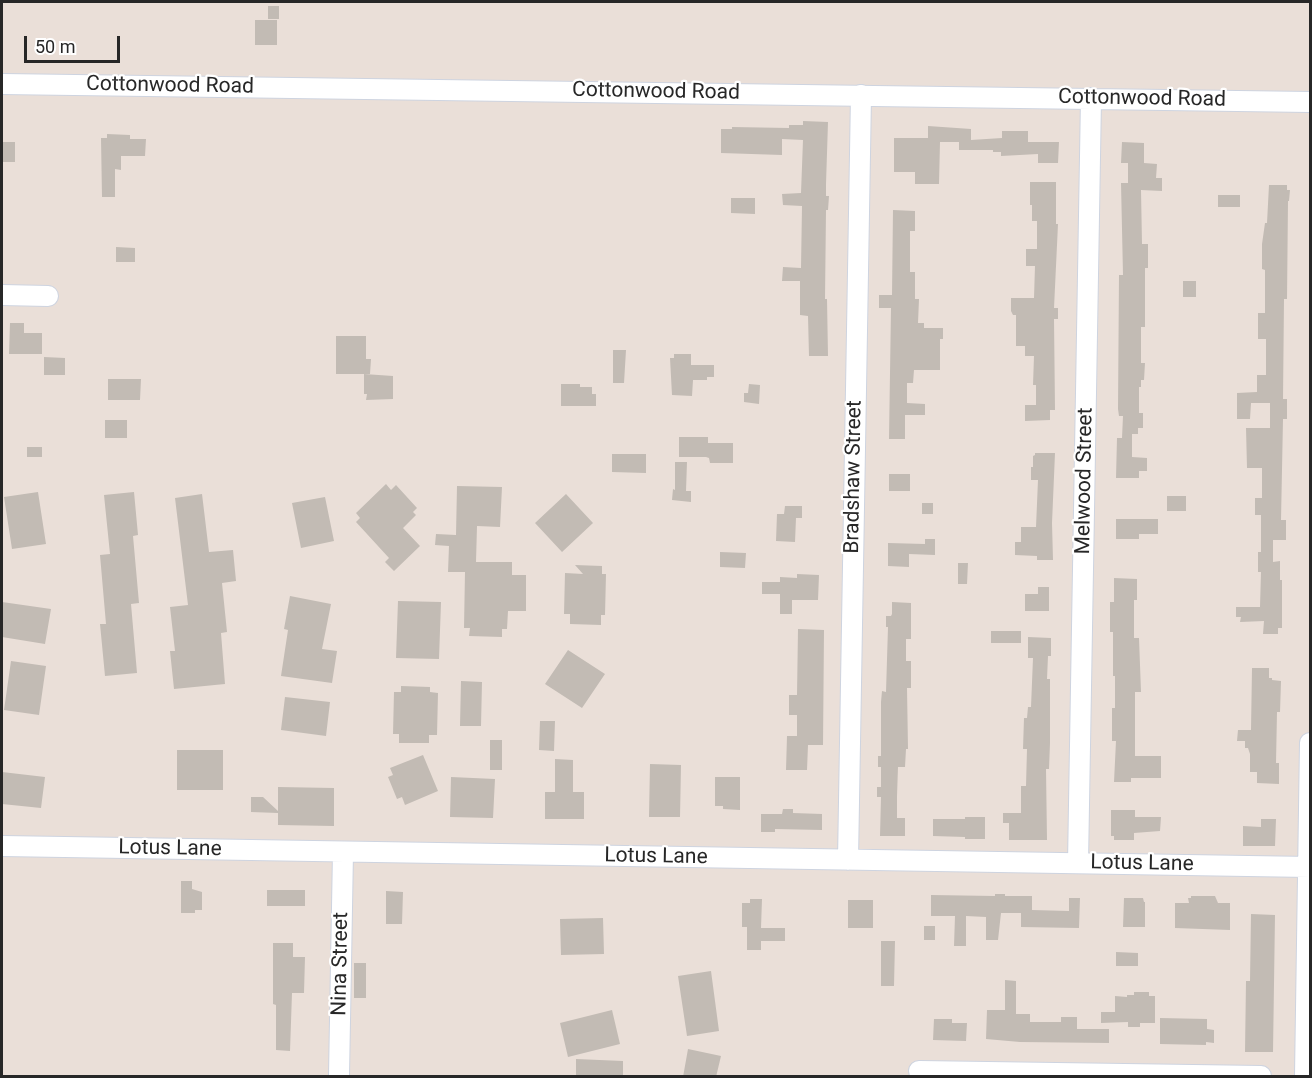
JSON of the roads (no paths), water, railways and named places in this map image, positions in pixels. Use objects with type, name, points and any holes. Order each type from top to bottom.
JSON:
[{"type":"street","name":"Cottonwood Road","points":[[2,84],[1311,102]]},
{"type":"street","name":"Bradshaw Street","points":[[848,860],[861,95]]},
{"type":"street","name":"Melwood Street","points":[[1078,863],[1091,98]]},
{"type":"street","points":[[2,296],[48,296]]},
{"type":"street","points":[[1305,1077],[1311,743]]},
{"type":"street","name":"Lotus Lane","points":[[2,846],[1310,867]]},
{"type":"street","name":"Nina Street","points":[[339,1077],[343,852]]},
{"type":"street","points":[[919,1071],[1261,1077]]}]
